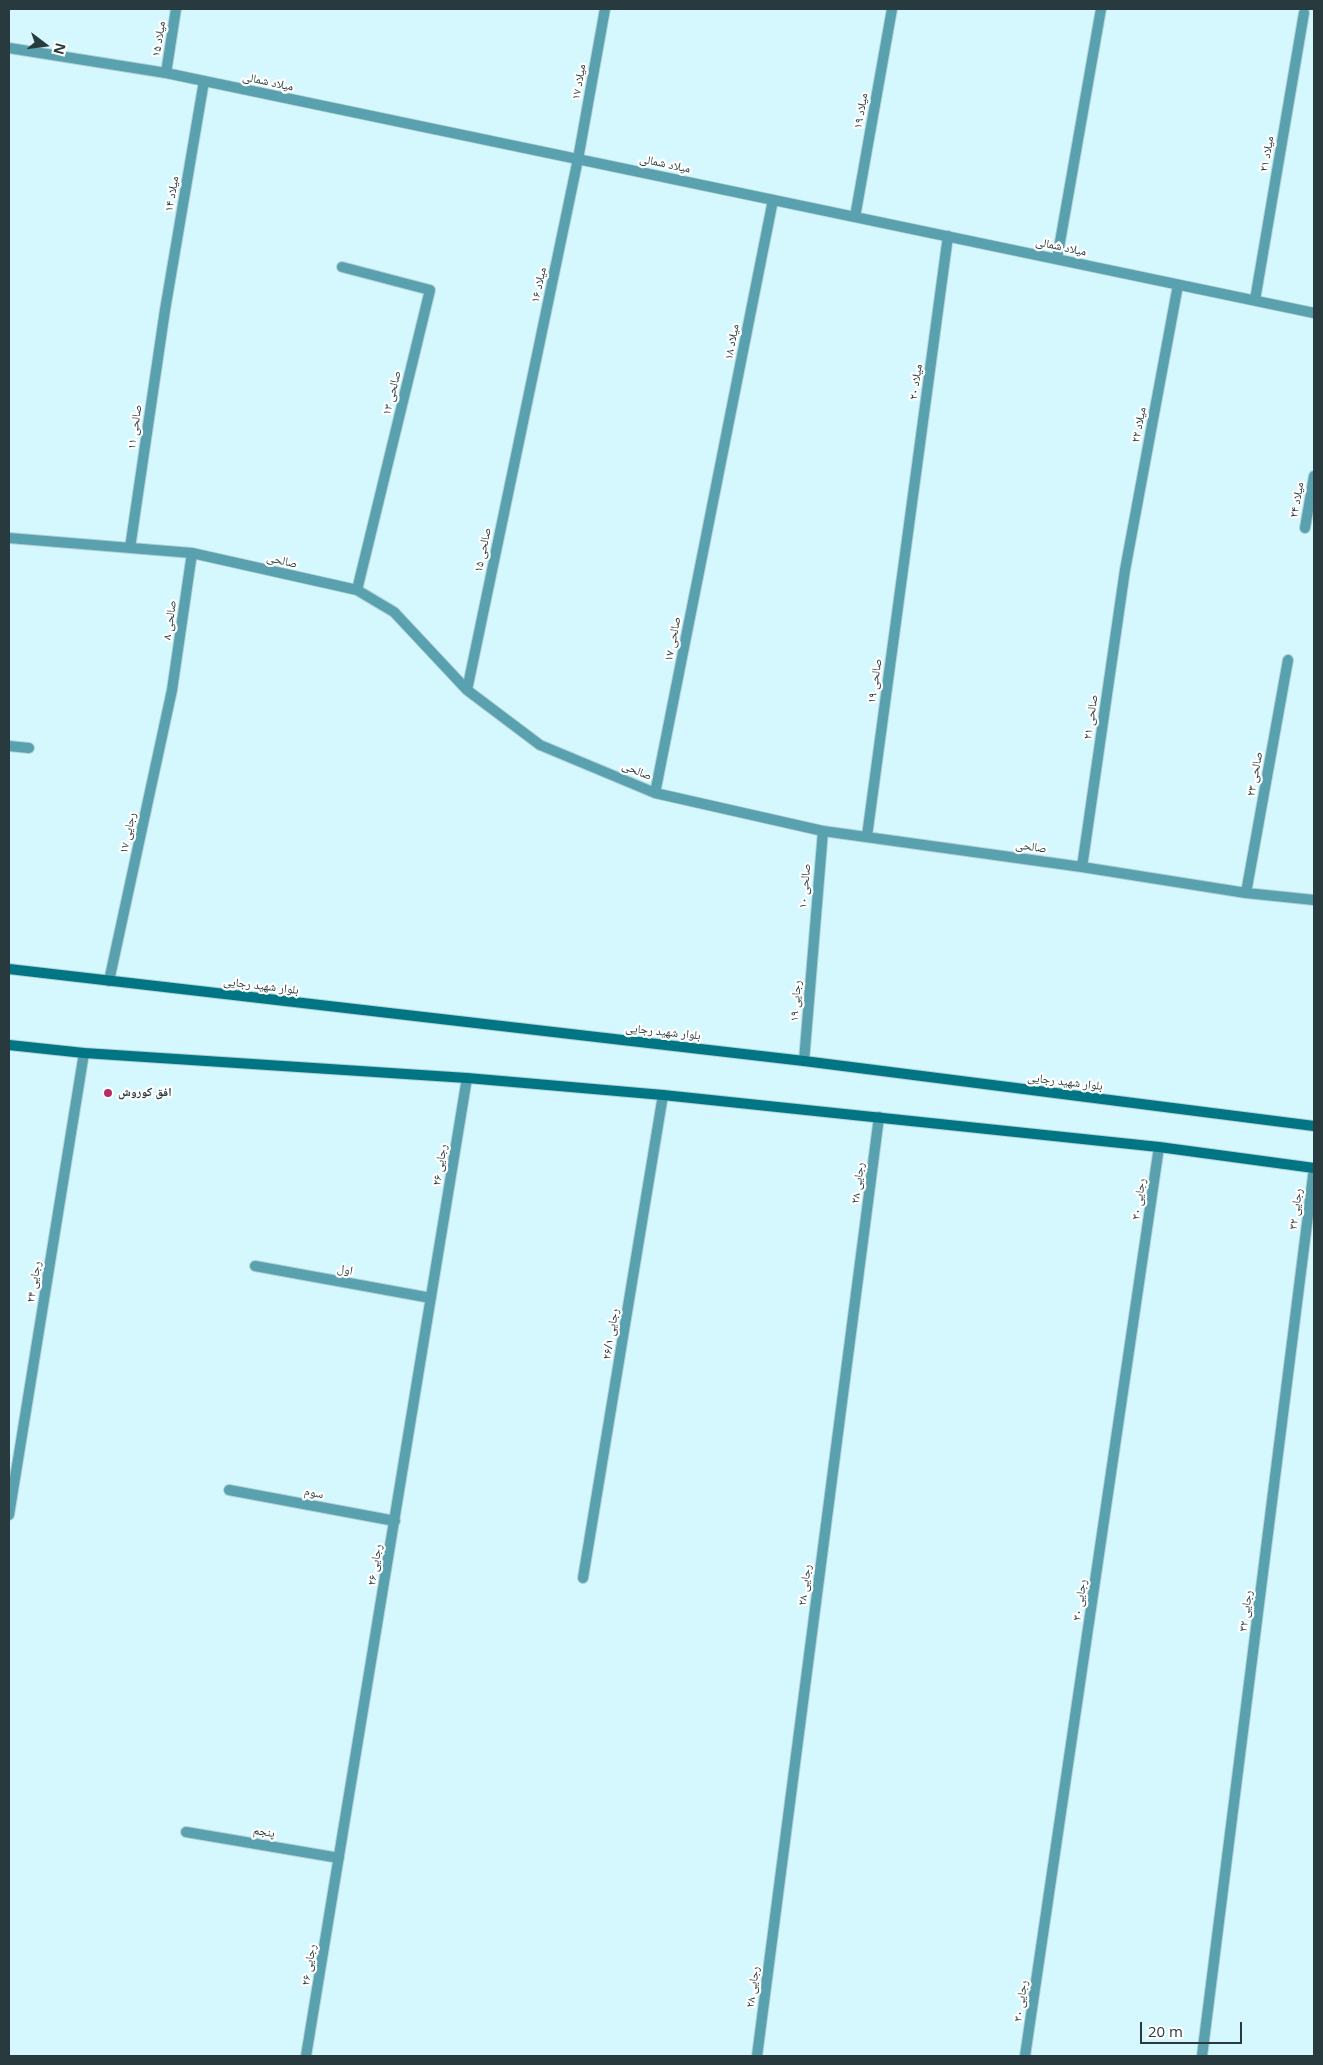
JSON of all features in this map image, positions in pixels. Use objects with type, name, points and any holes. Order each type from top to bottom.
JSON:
[{"type":"main road","name":"بلوار شهید رجایی","points":[[9,969],[804,1061],[1314,1126]]},
{"type":"main road","points":[[9,1045],[84,1053],[468,1078],[663,1095],[1159,1147],[1314,1168]]},
{"type":"street","name":"میلاد ۱۵","points":[[166,73],[176,9]]},
{"type":"street","name":"میلاد ۱۷","points":[[578,159],[604,9]]},
{"type":"street","name":"میلاد ۱۹","points":[[855,217],[892,9]]},
{"type":"street","points":[[1057,259],[1101,9]]},
{"type":"street","name":"میلاد ۲۱","points":[[1255,300],[1304,13]]},
{"type":"street","name":"میلاد شمالی","points":[[9,48],[166,73],[1314,313]]},
{"type":"street","name":"میلاد ۱۴","points":[[165,310],[204,81]]},
{"type":"street","name":"میلاد ۱۶","points":[[524,415],[578,159]]},
{"type":"street","name":"میلاد ۱۸","points":[[716,489],[773,200]]},
{"type":"street","name":"میلاد ۲۰","points":[[908,530],[948,236]]},
{"type":"street","name":"صالحی ۱۳","points":[[342,267],[430,290],[357,590]]},
{"type":"street","name":"میلاد ۲۲","points":[[1125,570],[1178,285]]},
{"type":"street","name":"صالحی ۱۱","points":[[130,548],[165,310]]},
{"type":"street","name":"صالحی ۱۵","points":[[467,690],[524,415]]},
{"type":"street","name":"میلاد ۲۴","points":[[1305,528],[1314,476]]},
{"type":"street","name":"صالحی ۱۷","points":[[655,793],[716,489]]},
{"type":"street","name":"صالحی ۱۹","points":[[867,836],[908,530]]},
{"type":"street","name":"صالحی","points":[[9,538],[192,553],[357,590],[394,612],[467,690],[540,745],[655,793],[823,831],[1082,867],[1246,893],[1314,900]]},
{"type":"street","name":"صالحی ۸","points":[[172,690],[192,553]]},
{"type":"street","name":"صالحی ۲۱","points":[[1082,867],[1125,570]]},
{"type":"street","name":"صالحی ۲۳","points":[[1246,893],[1288,660]]},
{"type":"street","name":"رجایی ۱۷","points":[[109,981],[172,690]]},
{"type":"street","points":[[9,746],[30,748]]},
{"type":"street","name":"صالحی ۱۰","points":[[813,944],[823,831]]},
{"type":"street","name":"رجایی ۱۹","points":[[804,1061],[813,944]]},
{"type":"street","name":"رجایی ۲۴","points":[[9,1515],[84,1053]]},
{"type":"street","name":"رجایی ۲۶","points":[[306,2056],[468,1078]]},
{"type":"street","name":"رجایی ۲۶/۱","points":[[583,1578],[663,1095]]},
{"type":"street","name":"رجایی ۲۸","points":[[757,2056],[879,1117]]},
{"type":"street","name":"رجایی ۳۰","points":[[1026,2056],[1159,1147]]},
{"type":"street","name":"رجایی ۳۲","points":[[1202,2056],[1314,1168]]},
{"type":"street","name":"اول","points":[[255,1266],[431,1298]]},
{"type":"street","name":"سوم","points":[[229,1490],[395,1521]]},
{"type":"street","name":"پنجم","points":[[186,1832],[339,1858]]},
{"type":"place","name":"افق کوروش","points":[[108,1093]]}]
